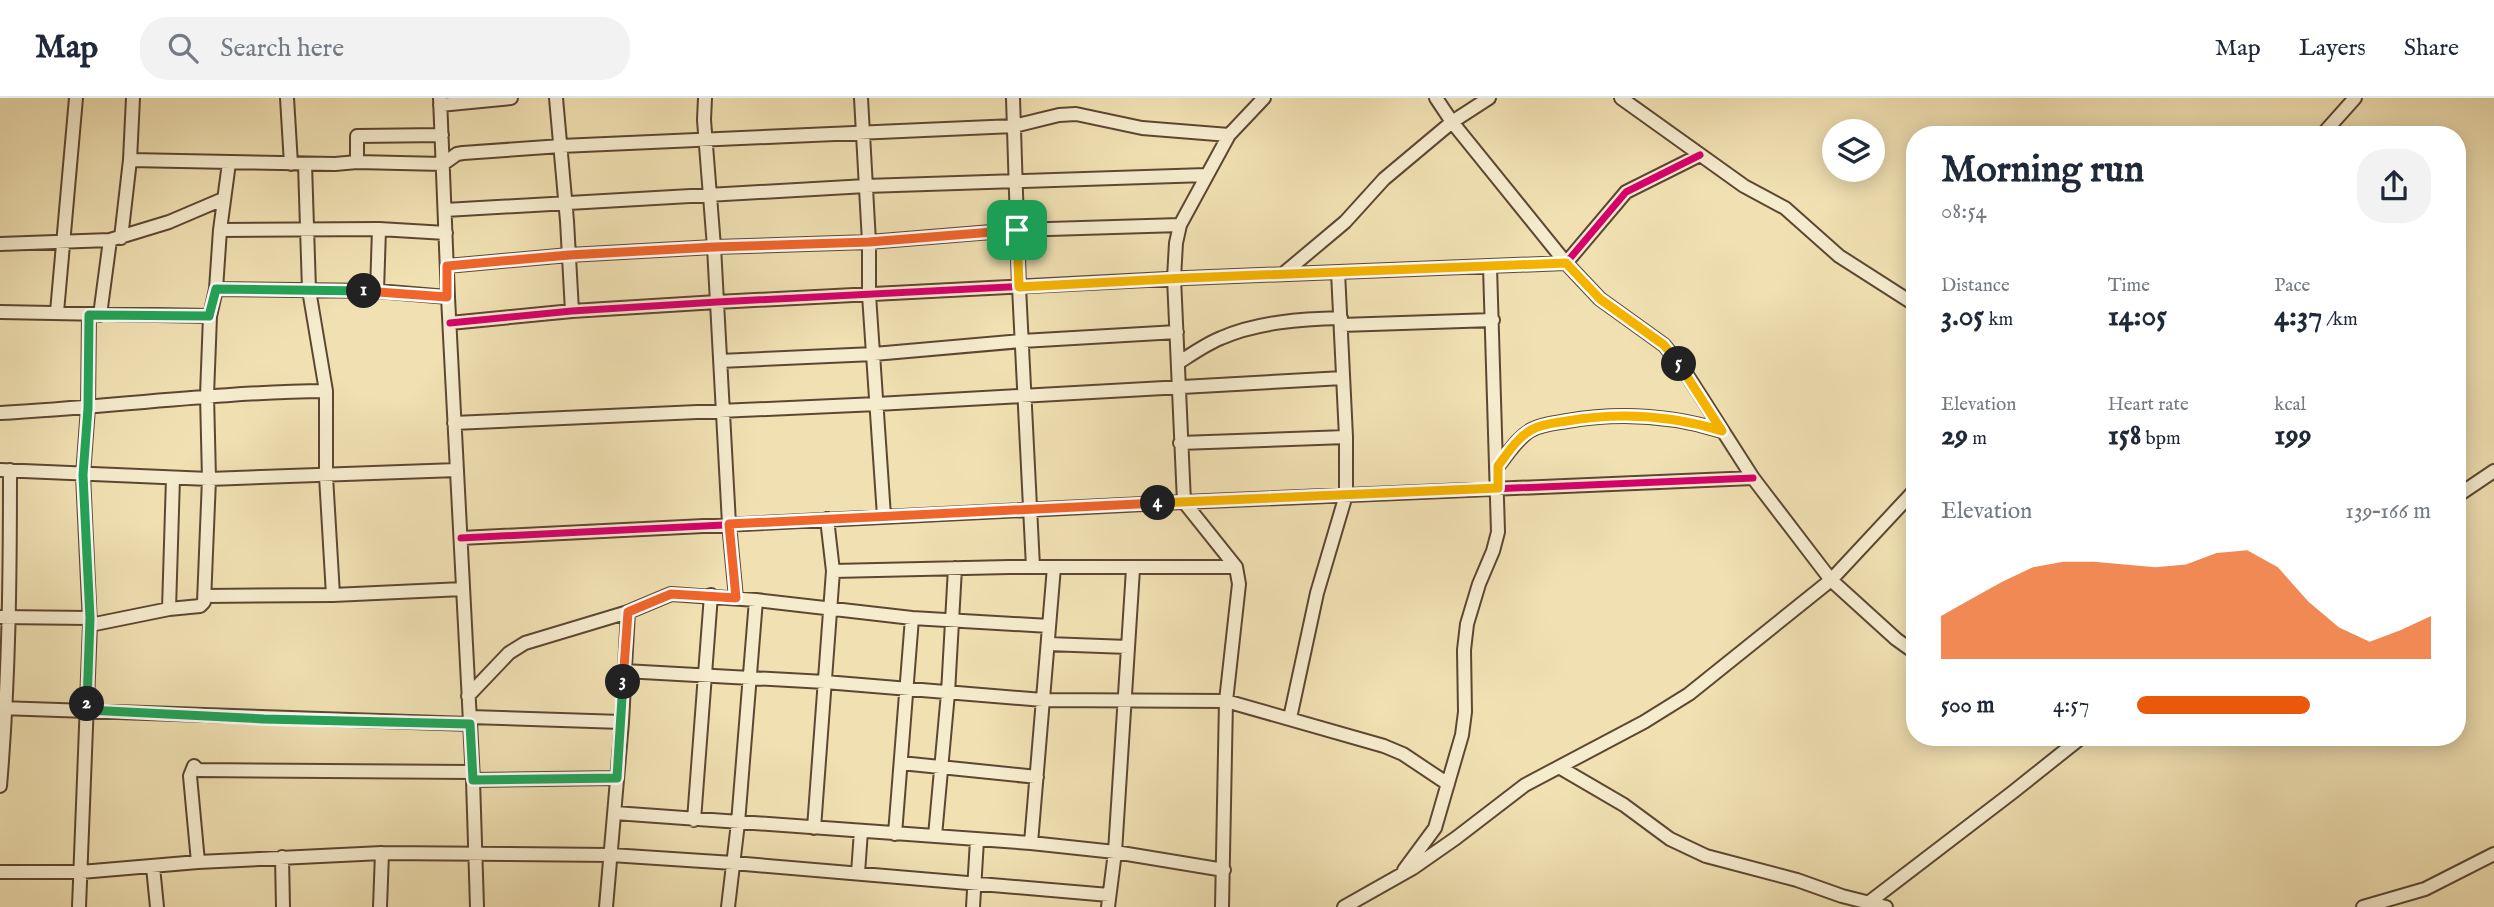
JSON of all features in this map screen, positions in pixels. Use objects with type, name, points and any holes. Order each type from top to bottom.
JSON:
[{"type":"street","points":[[57,312],[76,98]]},
{"type":"street","points":[[79,907],[90,622],[83,475],[95,315],[116,239],[130,160],[133,98]]},
{"type":"street","points":[[287,98],[292,164]]},
{"type":"street","points":[[477,907],[477,855],[447,297],[440,101],[511,98]]},
{"type":"street","points":[[556,98],[572,311]]},
{"type":"street","points":[[705,98],[704,120],[711,196],[729,524],[736,598]]},
{"type":"street","points":[[861,98],[869,242],[869,295],[884,516]]},
{"type":"street","points":[[1013,98],[1033,567]]},
{"type":"street","points":[[1222,907],[1226,701],[1239,593],[1236,568],[1184,502],[1174,278],[1180,225],[1229,135],[1264,98]]},
{"type":"street","points":[[1436,98],[1451,122],[1566,263],[1600,299],[1664,345],[1682,367],[1753,478],[1831,580],[1906,646]]},
{"type":"street","points":[[1283,274],[1345,222],[1384,179],[1451,122],[1489,98]]},
{"type":"street","points":[[1621,98],[1744,186],[1785,208],[1839,256],[1906,299]]},
{"type":"street","points":[[2330,126],[2355,98]]},
{"type":"street","points":[[130,160],[443,164],[457,154],[561,146],[1014,126],[1059,115],[1076,114],[1142,128],[1229,135]]},
{"type":"street","points":[[357,162],[357,136],[442,135]]},
{"type":"street","points":[[450,323],[572,311],[717,302],[1174,278],[1566,263],[1626,192],[1700,155]]},
{"type":"street","points":[[5,616],[90,622],[200,606],[205,596],[209,479],[209,316],[216,289],[219,230],[229,163]]},
{"type":"street","points":[[305,164],[309,290],[326,391],[326,476],[332,595]]},
{"type":"street","points":[[445,210],[866,186],[1206,175]]},
{"type":"street","points":[[0,244],[116,239],[169,222],[223,199]]},
{"type":"street","points":[[447,266],[569,255],[869,242],[1017,230],[1180,225]]},
{"type":"street","points":[[219,230],[379,229],[446,233]]},
{"type":"street","points":[[377,291],[379,229]]},
{"type":"street","points":[[1400,876],[1435,828],[1462,735],[1467,624],[1498,532],[1490,267]]},
{"type":"street","points":[[1290,718],[1317,593],[1346,495],[1338,272]]},
{"type":"street","points":[[216,289],[377,291],[447,297]]},
{"type":"street","points":[[0,312],[209,316]]},
{"type":"street","points":[[1178,363],[1208,344],[1234,333],[1283,322],[1493,320]]},
{"type":"street","points":[[720,361],[874,354],[1177,331]]},
{"type":"street","points":[[454,422],[877,404],[1343,378]]},
{"type":"street","points":[[0,413],[88,408],[207,395],[326,391]]},
{"type":"street","points":[[1498,466],[1529,431],[1550,424],[1597,416],[1630,415],[1676,419],[1722,431]]},
{"type":"street","points":[[1180,443],[1346,437]]},
{"type":"street","points":[[0,786],[5,616],[5,470],[209,479],[457,470]]},
{"type":"street","points":[[2466,490],[2494,471]]},
{"type":"street","points":[[169,609],[173,478]]},
{"type":"street","points":[[461,538],[1184,502],[1753,478]]},
{"type":"street","points":[[1344,907],[1400,876],[1456,838],[1518,790],[1644,722],[1689,694],[1831,580],[1906,500]]},
{"type":"street","points":[[814,828],[833,571],[827,519]]},
{"type":"street","points":[[833,571],[1033,567],[1236,568]]},
{"type":"street","points":[[1031,843],[1054,567]]},
{"type":"street","points":[[935,836],[948,693],[955,568]]},
{"type":"street","points":[[0,872],[81,872],[198,862],[382,853],[611,855],[974,883],[1109,901],[1115,852],[1133,569]]},
{"type":"street","points":[[205,596],[332,595],[463,589]]},
{"type":"street","points":[[468,696],[509,653],[525,643],[628,612],[671,594],[711,595],[912,618],[1049,626]]},
{"type":"street","points":[[694,820],[711,595]]},
{"type":"street","points":[[728,907],[738,823],[755,600]]},
{"type":"street","points":[[606,907],[622,722],[628,612]]},
{"type":"street","points":[[895,834],[912,618]]},
{"type":"street","points":[[1048,644],[1128,648]]},
{"type":"street","points":[[624,671],[825,682],[1043,700],[1226,701],[1394,750],[1448,784]]},
{"type":"street","points":[[3,709],[87,710],[264,719],[622,722]]},
{"type":"street","points":[[1868,903],[2071,746]]},
{"type":"street","points":[[901,763],[1037,777]]},
{"type":"street","points":[[198,862],[190,776],[194,766],[198,770],[617,778]]},
{"type":"street","points":[[1559,767],[1624,806],[1670,839],[1706,856],[1886,907]]},
{"type":"street","points":[[615,813],[1031,843],[1115,852],[1224,870]]},
{"type":"street","points":[[858,873],[861,831]]},
{"type":"street","points":[[973,907],[977,840]]},
{"type":"street","points":[[380,907],[382,853]]},
{"type":"street","points":[[2363,907],[2425,889],[2494,854]]},
{"type":"street","points":[[282,857],[283,907]]},
{"type":"street","points":[[153,867],[157,907]]},
{"type":"cycle path","points":[[450,323],[572,311],[717,302],[1186,278],[1566,263],[1626,192],[1700,155]]},
{"type":"cycle path","points":[[461,538],[1184,502],[1753,478]]},
{"type":"route","points":[[1017,230],[1019,287],[1566,263],[1600,299],[1664,345],[1682,367],[1722,431],[1676,419],[1630,415],[1597,416],[1550,424],[1529,431],[1521,437],[1498,466],[1498,488],[729,524],[736,598],[671,594],[628,612],[617,778],[473,780],[470,724],[264,719],[87,710],[90,618],[83,475],[88,408],[89,315],[209,316],[216,289],[377,291],[447,297],[447,266],[569,255],[869,242],[1017,230]]}]
